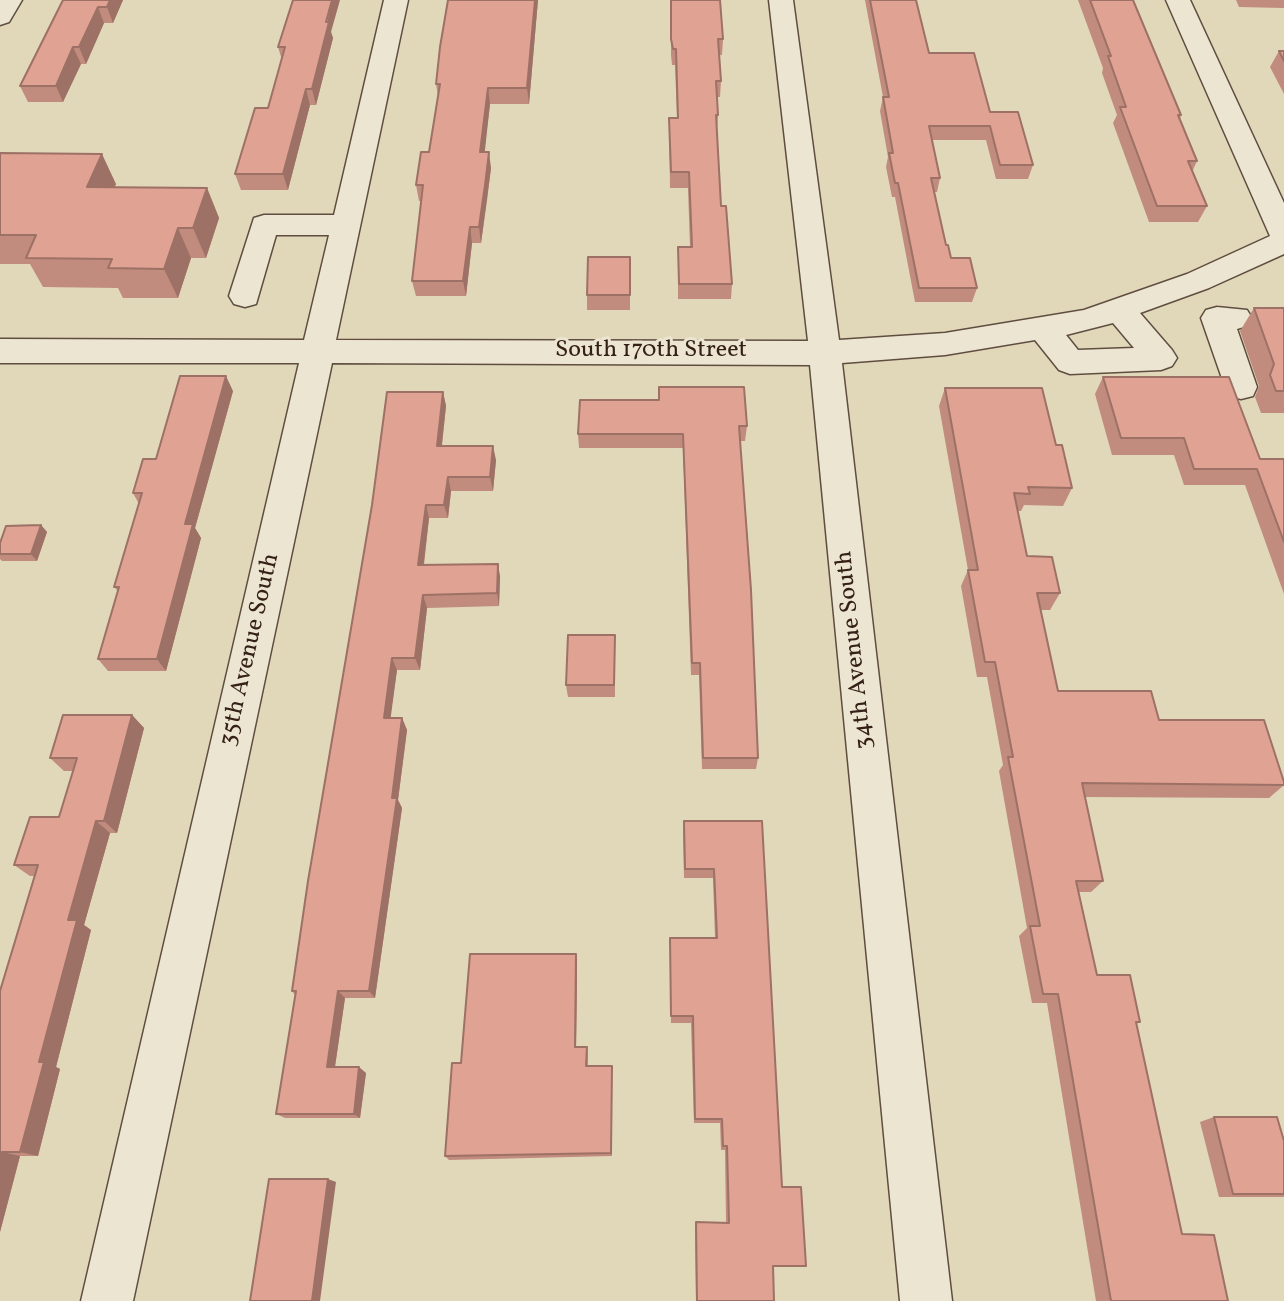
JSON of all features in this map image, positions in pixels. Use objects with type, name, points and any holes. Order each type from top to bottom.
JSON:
[{"type":"street","points":[[0,17],[10,0]]},
{"type":"street","name":"35th Avenue South","points":[[107,1301],[396,0]]},
{"type":"street","name":"34th Avenue South","points":[[781,0],[825,353],[926,1301]]},
{"type":"street","points":[[1178,0],[1284,235]]},
{"type":"street","points":[[245,296],[264,225],[346,225]]},
{"type":"street","name":"South 170th Street","points":[[0,351],[825,353],[945,344],[1087,320],[1198,281],[1284,243]]},
{"type":"street","points":[[1198,281],[1244,318],[1217,318],[1241,387]]},
{"type":"street","points":[[1043,328],[1070,362],[1161,358],[1119,309]]},
{"type":"building","points":[[63,0],[110,0],[107,7],[98,7],[79,47],[73,47],[56,86],[20,86]]},
{"type":"building","points":[[293,0],[332,0],[312,89],[306,89],[283,174],[235,174],[255,108],[268,108],[285,47],[278,47]]},
{"type":"building","points":[[448,0],[535,0],[527,88],[488,88],[480,152],[489,152],[485,185],[479,227],[470,227],[463,281],[412,281],[423,185],[416,185],[421,152],[429,152],[440,84],[436,84]]},
{"type":"building","points":[[671,0],[720,0],[723,39],[718,39],[721,81],[716,81],[716,115],[721,206],[726,206],[732,284],[679,284],[678,247],[692,247],[689,172],[671,172],[669,118],[678,118],[676,49],[673,49],[671,39]]},
{"type":"building","points":[[870,0],[916,0],[929,53],[974,53],[990,112],[1018,112],[1033,165],[1000,165],[990,126],[929,126],[940,178],[931,178],[946,245],[951,258],[970,258],[977,288],[919,288],[898,183],[895,183],[889,153],[893,153],[883,97],[889,97]]},
{"type":"building","points":[[1090,0],[1133,0],[1181,115],[1178,115],[1197,161],[1188,161],[1207,206],[1157,206],[1120,107],[1126,107]]},
{"type":"building","points":[[0,153],[102,154],[87,187],[207,188],[193,228],[178,228],[164,269],[108,268],[112,259],[26,258],[36,235],[0,235]]},
{"type":"building","points":[[588,257],[630,257],[630,295],[587,295]]},
{"type":"building","points":[[1254,308],[1284,308],[1284,391],[1276,391],[1270,375],[1274,364]]},
{"type":"building","points":[[180,376],[226,376],[185,524],[193,524],[157,659],[98,659],[119,587],[114,587],[142,493],[133,493],[143,459],[156,459]]},
{"type":"building","points":[[1103,377],[1229,377],[1260,459],[1284,459],[1284,542],[1257,469],[1194,469],[1184,438],[1121,438]]},
{"type":"building","points":[[659,387],[744,387],[747,426],[739,426],[751,590],[758,758],[703,758],[700,663],[692,663],[683,434],[578,434],[580,400],[659,400]]},
{"type":"building","points":[[945,388],[1042,388],[1056,445],[1062,445],[1072,488],[1028,487],[1030,494],[1014,493],[1027,556],[1052,557],[1060,593],[1037,593],[1058,691],[1151,691],[1159,720],[1264,720],[1284,782],[1284,785],[1082,783],[1103,881],[1076,881],[1097,975],[1130,975],[1140,1022],[1136,1022],[1182,1234],[1214,1235],[1228,1301],[1111,1301],[1058,994],[1043,994],[1030,926],[1040,926],[1008,757],[1013,757],[995,662],[985,662],[968,570],[978,570]]},
{"type":"building","points":[[387,392],[443,392],[437,446],[493,446],[490,477],[448,477],[444,505],[426,505],[418,565],[498,564],[497,593],[423,595],[415,658],[392,658],[384,718],[402,718],[392,798],[397,798],[369,991],[338,991],[327,1067],[359,1067],[354,1114],[276,1114],[296,991],[292,991],[308,881],[372,505]]},
{"type":"building","points":[[41,525],[31,554],[0,554],[0,543],[6,526]]},
{"type":"building","points":[[568,635],[615,635],[614,685],[566,685]]},
{"type":"building","points":[[63,715],[132,715],[104,821],[96,821],[68,920],[77,920],[39,1062],[44,1062],[20,1152],[2,1152],[0,1159],[0,991],[38,865],[14,865],[30,817],[59,817],[77,758],[50,758]]},
{"type":"building","points":[[684,821],[762,821],[782,1187],[801,1187],[806,1266],[773,1266],[774,1301],[697,1301],[696,1222],[729,1223],[727,1146],[723,1146],[722,1119],[695,1119],[693,1016],[671,1016],[670,938],[717,938],[714,869],[685,869]]},
{"type":"building","points":[[470,954],[576,954],[575,1047],[587,1047],[586,1066],[612,1066],[611,1153],[445,1156],[452,1063],[461,1063]]},
{"type":"building","points":[[1214,1117],[1277,1117],[1284,1141],[1284,1194],[1233,1194]]},
{"type":"building","points":[[269,1179],[328,1179],[312,1301],[250,1301]]}]
